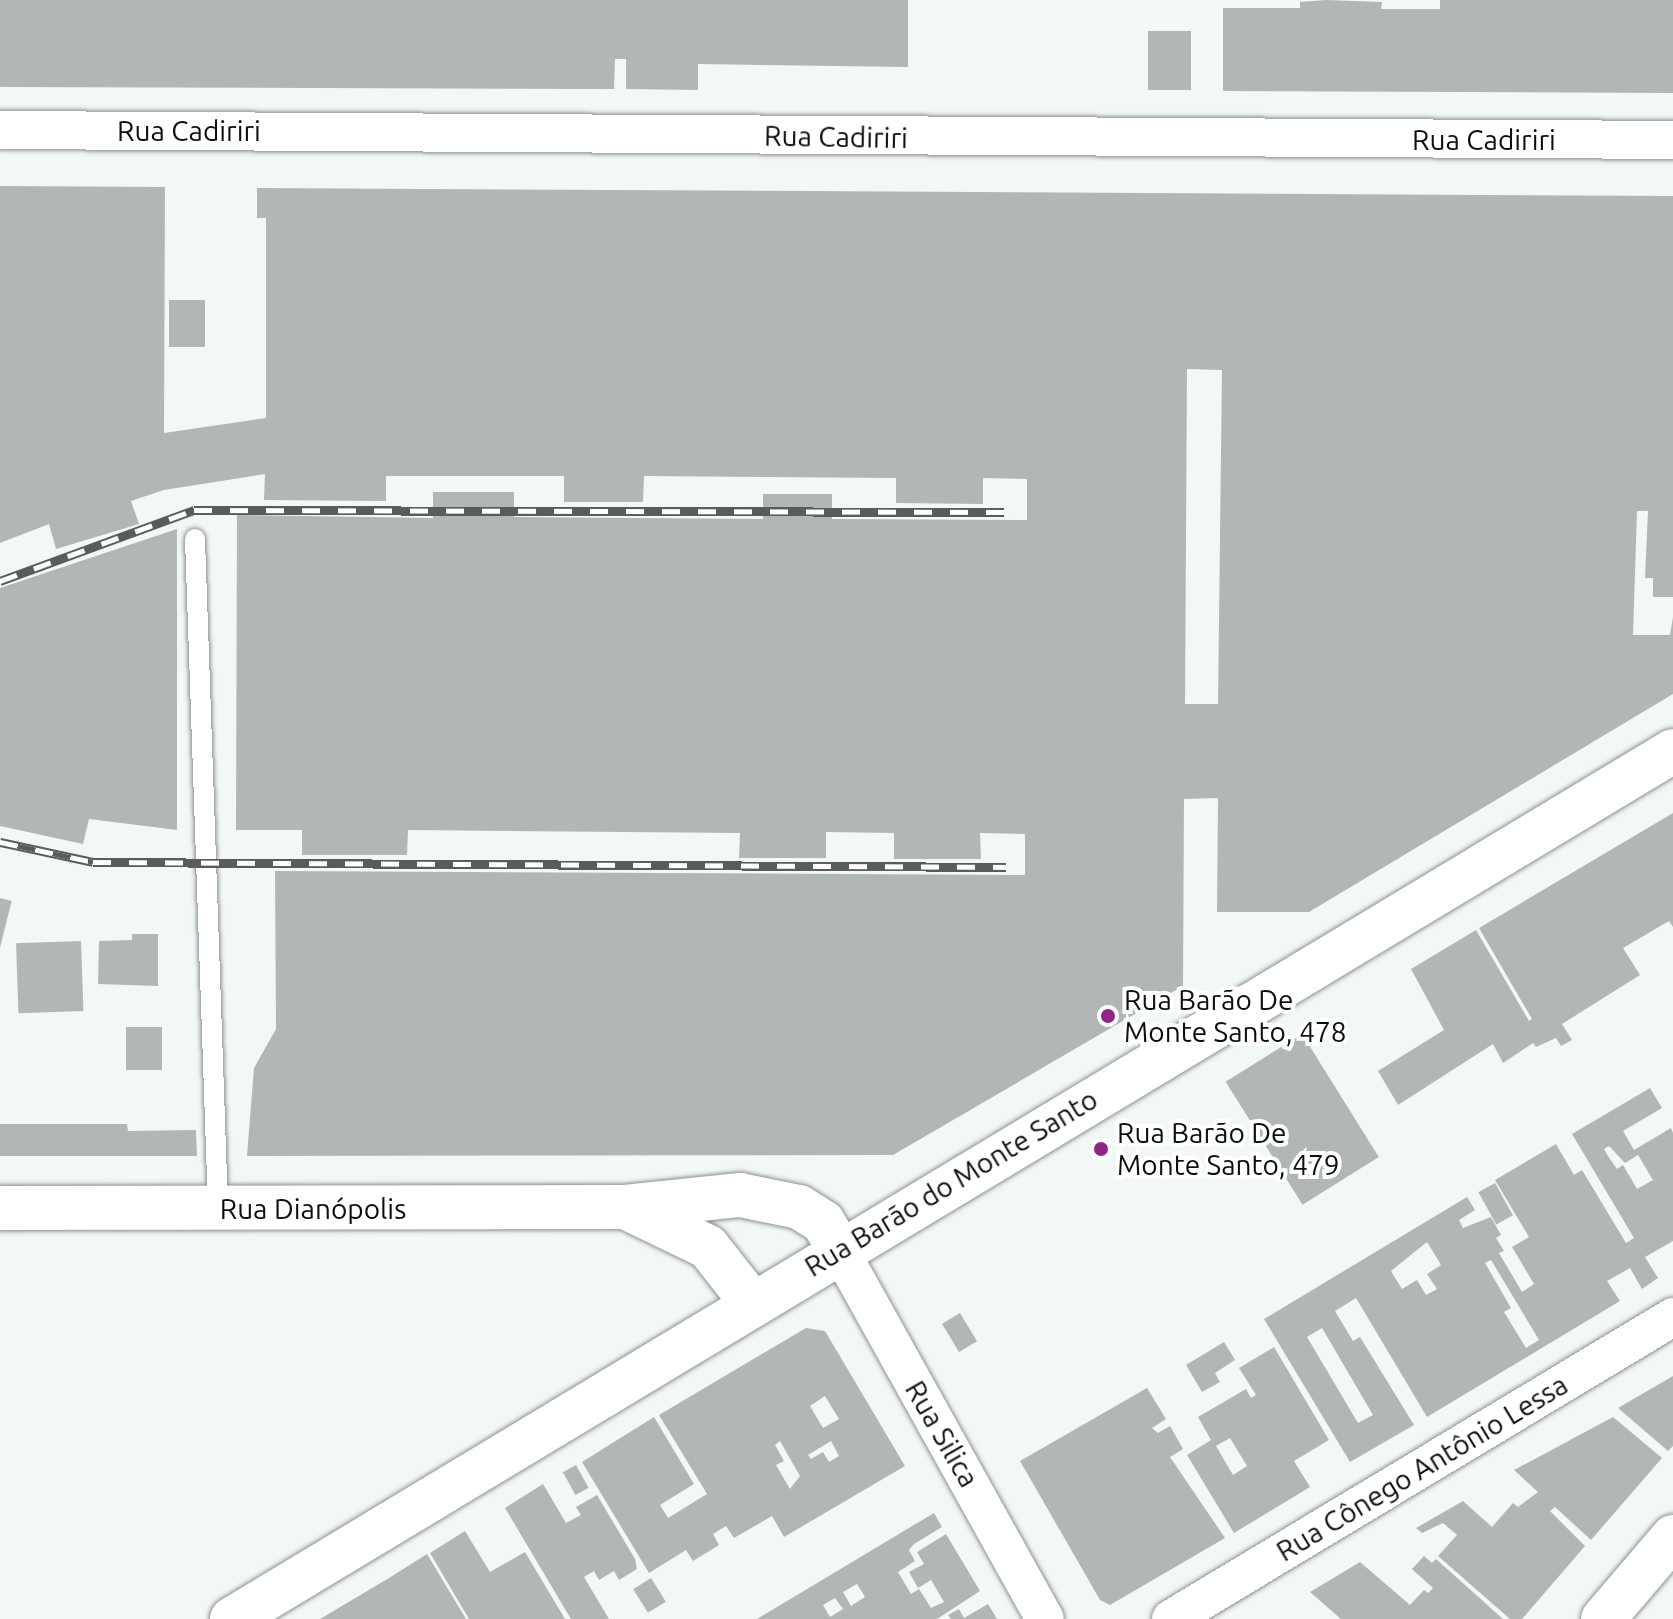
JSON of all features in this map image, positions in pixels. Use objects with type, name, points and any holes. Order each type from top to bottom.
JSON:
[{"type":"street","name":"Rua Cadiriri","points":[[0,130],[1673,140]]},
{"type":"street","name":"Rua Barão do Monte Santo","points":[[232,1619],[839,1249],[1673,751]]},
{"type":"street","name":"Rua Dianópolis","points":[[0,1208],[625,1207],[752,1198],[799,1207],[823,1222],[839,1249]]},
{"type":"street","name":"Rua Dianópolis","points":[[625,1207],[708,1247],[752,1303]]},
{"type":"street","name":"Rua Silica","points":[[839,1249],[1045,1619]]},
{"type":"street","name":"Rua Cônego Antônio Lessa","points":[[1171,1619],[1673,1317]]},
{"type":"street","points":[[1603,1619],[1673,1537]]},
{"type":"lane","points":[[195,539],[218,1209]]},
{"type":"building","points":[[0,0],[908,0],[908,67],[698,64],[698,90],[626,89],[626,59],[615,59],[614,89],[0,87]]},
{"type":"building","points":[[1440,0],[1673,0],[1673,93],[1223,91],[1223,8],[1300,8],[1300,2],[1382,2],[1381,9],[1440,9]]},
{"type":"building","points":[[1148,31],[1191,31],[1191,90],[1148,90]]},
{"type":"building","points":[[0,186],[165,187],[164,433],[266,418],[266,218],[257,218],[257,188],[1673,196],[1673,597],[1653,597],[1653,578],[1645,578],[1648,511],[1637,511],[1633,635],[1670,635],[1673,617],[1673,694],[1309,912],[1217,912],[1218,798],[1184,799],[1183,986],[893,1155],[247,1156],[254,1068],[276,1029],[275,871],[1025,875],[1025,834],[980,833],[981,859],[894,859],[894,833],[826,832],[826,858],[739,858],[740,833],[408,830],[407,855],[302,855],[302,830],[236,830],[237,515],[433,518],[433,492],[514,492],[514,517],[763,519],[763,494],[832,494],[832,519],[1027,520],[1027,479],[983,478],[983,504],[896,503],[896,478],[644,476],[643,502],[564,502],[564,476],[386,476],[386,501],[264,500],[265,474],[164,490],[131,501],[139,524],[56,549],[49,524],[0,543]],"holes":[[[1187,369],[1222,370],[1218,704],[1185,704]]]},
{"type":"building","points":[[169,300],[205,300],[205,347],[169,347]]},
{"type":"building","points":[[177,529],[177,830],[89,819],[83,844],[0,826],[0,588]]},
{"type":"building","points":[[1673,813],[1673,927],[1669,921],[1623,948],[1640,975],[1562,1024],[1572,1040],[1561,1046],[1556,1038],[1536,1047],[1533,1043],[1503,1063],[1493,1044],[1398,1105],[1378,1071],[1444,1030],[1411,969],[1476,930],[1529,1021],[1532,1019],[1479,928]]},
{"type":"building","points":[[0,898],[12,901],[0,948]]},
{"type":"building","points":[[132,934],[158,934],[158,986],[98,984],[99,941],[132,940]]},
{"type":"building","points":[[81,941],[83,1011],[18,1013],[16,943]]},
{"type":"building","points":[[126,1027],[162,1027],[162,1070],[126,1070]]},
{"type":"building","points":[[1302,1034],[1379,1157],[1303,1205],[1226,1082]]},
{"type":"building","points":[[1650,1088],[1662,1108],[1623,1131],[1634,1150],[1671,1128],[1673,1133],[1673,1241],[1645,1257],[1658,1278],[1642,1289],[1630,1268],[1607,1281],[1620,1301],[1427,1417],[1356,1298],[1335,1311],[1353,1341],[1360,1337],[1414,1425],[1350,1462],[1264,1319],[1467,1197],[1475,1210],[1459,1220],[1463,1228],[1491,1217],[1501,1235],[1496,1238],[1504,1251],[1499,1253],[1522,1292],[1534,1284],[1512,1247],[1529,1237],[1495,1180],[1556,1144],[1574,1175],[1582,1170],[1626,1243],[1634,1238],[1572,1134]],"holes":[[[1609,1146],[1625,1163],[1638,1155],[1653,1180],[1637,1189],[1623,1165],[1617,1169],[1604,1149]],[[1427,1242],[1441,1265],[1427,1274],[1437,1289],[1426,1295],[1417,1280],[1402,1289],[1391,1271]],[[1491,1260],[1539,1340],[1526,1348],[1504,1312],[1511,1308],[1485,1263]],[[1322,1328],[1373,1415],[1358,1423],[1307,1337]]]},
{"type":"building","points":[[0,1124],[127,1124],[128,1131],[196,1130],[197,1156],[0,1156]]},
{"type":"building","points":[[1495,1183],[1513,1215],[1496,1225],[1478,1192]]},
{"type":"building","points":[[960,1313],[977,1341],[959,1352],[942,1324]]},
{"type":"building","points":[[806,1328],[825,1331],[905,1466],[784,1537],[772,1516],[734,1538],[726,1526],[713,1534],[719,1545],[693,1561],[686,1550],[649,1573],[582,1462],[654,1417],[694,1484],[660,1505],[668,1518],[707,1494],[659,1415]],"holes":[[[825,1396],[839,1419],[823,1428],[810,1406]],[[780,1441],[800,1476],[790,1489],[776,1465],[784,1461],[775,1445]],[[831,1441],[839,1456],[829,1462],[823,1452],[811,1459],[808,1455]]]},
{"type":"building","points":[[1224,1342],[1235,1360],[1215,1373],[1220,1382],[1202,1392],[1186,1365]]},
{"type":"building","points":[[1274,1347],[1329,1440],[1294,1461],[1310,1487],[1234,1533],[1187,1455],[1211,1440],[1198,1417],[1246,1389],[1251,1398],[1256,1395],[1239,1368]],"holes":[[[1230,1438],[1247,1466],[1233,1475],[1216,1446]]]},
{"type":"building","points":[[1673,1376],[1673,1446],[1668,1451],[1618,1408]]},
{"type":"building","points":[[1147,1388],[1166,1419],[1152,1428],[1158,1433],[1170,1426],[1183,1449],[1170,1457],[1225,1538],[1110,1605],[1100,1600],[1020,1461]]},
{"type":"building","points":[[1613,1417],[1662,1458],[1591,1540],[1555,1507],[1550,1511],[1585,1546],[1522,1619],[1510,1619],[1438,1556],[1457,1535],[1443,1523],[1422,1533],[1416,1528],[1463,1501],[1492,1527],[1513,1503],[1518,1507],[1538,1492],[1514,1470]]},
{"type":"building","points":[[576,1465],[589,1488],[575,1495],[563,1472]]},
{"type":"building","points":[[543,1484],[566,1523],[581,1515],[576,1507],[597,1495],[635,1559],[637,1569],[619,1580],[614,1571],[599,1580],[594,1571],[584,1577],[609,1619],[571,1619],[505,1508]]},
{"type":"building","points":[[934,1513],[942,1527],[914,1544],[909,1550],[915,1561],[898,1572],[911,1594],[919,1589],[931,1608],[944,1602],[931,1580],[918,1588],[909,1572],[924,1564],[917,1552],[946,1534],[980,1591],[937,1619],[757,1619]],"holes":[[[857,1584],[865,1597],[851,1606],[843,1592]],[[835,1598],[843,1609],[830,1617],[823,1605]]]},
{"type":"building","points":[[465,1531],[490,1572],[525,1552],[565,1619],[469,1619],[430,1553]]},
{"type":"building","points":[[427,1554],[466,1619],[320,1619],[389,1578]]},
{"type":"building","points":[[1424,1556],[1432,1563],[1436,1559],[1503,1619],[1341,1619],[1310,1592],[1360,1562],[1410,1605],[1424,1590],[1428,1593],[1433,1588],[1412,1569]]},
{"type":"building","points":[[651,1578],[666,1602],[648,1613],[633,1589]]},
{"type":"building","points":[[988,1604],[997,1619],[951,1619],[948,1615],[959,1609],[964,1618]]},
{"type":"railway","points":[[0,581],[194,510],[1004,512]]},
{"type":"railway","points":[[0,842],[93,862],[1006,867]]},
{"type":"place","name":"Rua Barão De Monte Santo, 478","points":[[1108,1016]]},
{"type":"place","name":"Rua Barão De Monte Santo, 479","points":[[1101,1149]]}]
